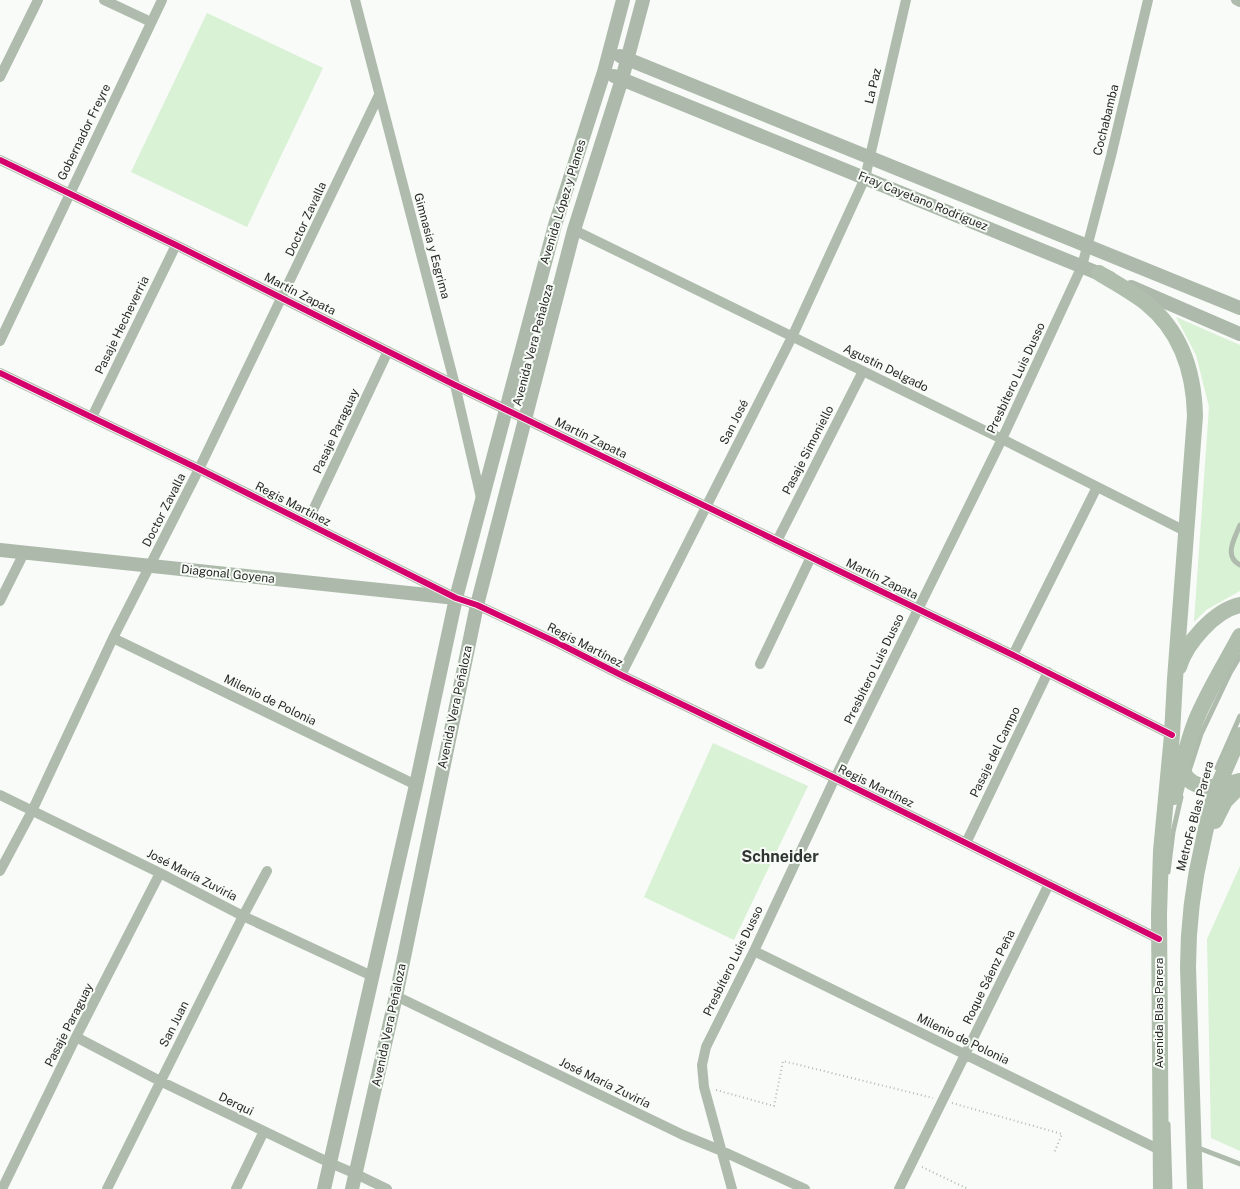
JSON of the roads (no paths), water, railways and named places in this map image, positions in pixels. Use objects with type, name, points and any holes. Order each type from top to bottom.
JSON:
[{"type":"main road","name":"Avenida López y Planes","points":[[481,498],[555,225],[604,72],[623,0]]},
{"type":"main road","name":"Avenida López y Planes","points":[[574,230],[622,79],[643,0]]},
{"type":"main road","name":"Fray Cayetano Rodríguez","points":[[610,52],[1240,308]]},
{"type":"main road","name":"Fray Cayetano Rodríguez","points":[[604,72],[1099,273],[1240,334]]},
{"type":"main road","name":"Avenida Vera Peñaloza","points":[[352,1189],[396,996],[477,605],[574,230]]},
{"type":"main road","points":[[1099,273],[1134,294],[1155,311],[1172,332],[1184,354],[1195,400],[1172,735],[1161,851]]},
{"type":"main road","name":"Avenida Vera Peñaloza","points":[[324,1189],[416,786],[456,598],[481,498]]},
{"type":"main road","name":"Diagonal Goyena","points":[[0,550],[456,598]]},
{"type":"main road","points":[[1175,679],[1180,663],[1192,643],[1211,620],[1240,602]]},
{"type":"main road","points":[[1224,611],[1240,605]]},
{"type":"main road","name":"Avenida Blas Parera","points":[[1161,1189],[1159,939],[1161,851],[1184,780],[1190,739],[1203,704],[1240,636]]},
{"type":"main road","points":[[1172,735],[1184,780],[1194,783],[1240,781]]},
{"type":"main road","points":[[1195,1189],[1188,937],[1195,875],[1215,782],[1240,735]]},
{"type":"main road","points":[[1195,875],[1217,816],[1225,801],[1240,786]]},
{"type":"street","points":[[0,77],[38,0]]},
{"type":"street","points":[[104,0],[151,22]]},
{"type":"street","name":"Gobernador Freyre","points":[[0,340],[162,0]]},
{"type":"street","name":"Gimnasia y Esgrima","points":[[355,0],[455,385],[481,498]]},
{"type":"street","name":"La Paz","points":[[865,178],[906,0]]},
{"type":"street","name":"Cochabamba","points":[[1082,266],[1148,0]]},
{"type":"street","points":[[1236,0],[1240,2]]},
{"type":"street","name":"Doctor Zavalla","points":[[0,871],[32,811],[113,638],[200,469],[379,95]]},
{"type":"street","name":"Martín Zapata","points":[[0,160],[176,245],[455,385],[1048,672],[1172,735]]},
{"type":"street","name":"San José","points":[[621,675],[792,337],[865,178]]},
{"type":"street","name":"Agustín Delgado","points":[[574,230],[1002,439],[1187,532]]},
{"type":"street","name":"Pasaje Hecheverria","points":[[92,417],[176,245]]},
{"type":"street","name":"Presbítero Luis Dusso","points":[[732,1189],[704,1086],[702,1065],[706,1047],[754,951],[835,778],[1002,439],[1082,266]]},
{"type":"street","name":"Pasaje Paraguay","points":[[307,523],[388,351]]},
{"type":"street","name":"Pasaje Simoniello","points":[[777,541],[863,371]]},
{"type":"street","name":"Regis Martínez","points":[[0,373],[200,469],[456,598],[477,605],[558,643],[835,778],[1159,939]]},
{"type":"street","points":[[1013,655],[1097,487]]},
{"type":"street","points":[[0,601],[24,553]]},
{"type":"street","points":[[760,664],[811,557]]},
{"type":"street","name":"Milenio de Polonia","points":[[113,638],[416,786]]},
{"type":"street","name":"Pasaje del Campo","points":[[966,843],[1048,672]]},
{"type":"street","name":"José María Zuviría","points":[[0,795],[160,873],[243,916],[372,976]]},
{"type":"street","name":"San Juan","points":[[107,1189],[243,916],[267,871]]},
{"type":"street","name":"Pasaje Paraguay","points":[[2,1189],[76,1038],[160,873]]},
{"type":"street","name":"Roque Sáenz Peña","points":[[899,1189],[1049,884]]},
{"type":"street","name":"Milenio de Polonia","points":[[754,951],[1160,1150]]},
{"type":"street","name":"José María Zuviría","points":[[396,996],[676,1132],[722,1151],[804,1189]]},
{"type":"street","name":"Derqui","points":[[76,1038],[264,1132],[387,1189]]},
{"type":"street","points":[[236,1189],[264,1132]]},
{"type":"lane","points":[[1240,525],[1230,554],[1233,560],[1240,565]]},
{"type":"lane","name":"MetroFe Blas Parera","points":[[1168,881],[1173,832],[1184,780],[1201,734],[1230,673],[1240,656]]},
{"type":"lane","name":"MetroFe Blas Parera","points":[[1199,833],[1215,782],[1220,759],[1240,716]]},
{"type":"lane","points":[[1182,966],[1186,1079]]},
{"type":"lane","points":[[1168,1117],[1170,1189]]},
{"type":"lane","points":[[1194,1146],[1240,1164]]},
{"type":"district","name":"Schneider","points":[[780,856]]}]
